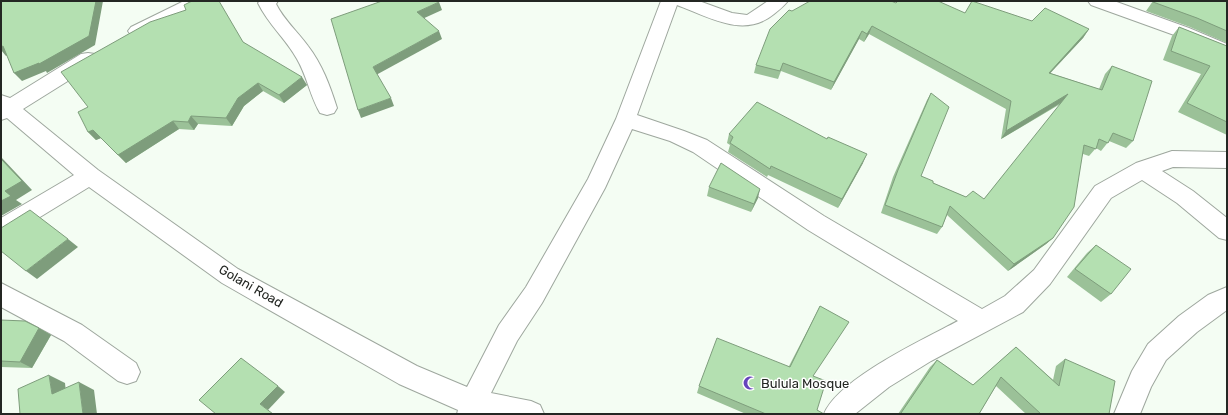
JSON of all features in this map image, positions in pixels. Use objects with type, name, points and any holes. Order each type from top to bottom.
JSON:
[{"type":"street","points":[[120,40],[150,23],[198,1]]},
{"type":"street","points":[[268,1],[267,3],[272,15],[308,60],[320,86],[326,108]]},
{"type":"street","points":[[471,408],[508,333],[534,295],[597,182],[626,119],[670,1]]},
{"type":"street","points":[[683,1],[731,18],[748,21],[766,13],[779,1]]},
{"type":"street","points":[[1097,1],[1183,32],[1227,51]]},
{"type":"street","points":[[3,108],[101,51]]},
{"type":"street","name":"Golani Road","points":[[3,108],[90,176],[230,276],[408,375],[471,408],[531,414]]},
{"type":"street","points":[[626,119],[677,136],[700,146],[816,223],[982,322]]},
{"type":"street","points":[[837,414],[846,404],[880,378],[922,353],[1014,304],[1042,277],[1102,192],[1143,169],[1172,159],[1227,160]]},
{"type":"street","points":[[1143,169],[1185,197],[1227,231]]},
{"type":"street","points":[[1,230],[90,176]]},
{"type":"street","points":[[1,294],[73,333],[127,372]]},
{"type":"street","points":[[1128,414],[1141,380],[1157,352],[1188,324],[1217,303],[1227,298]]},
{"type":"building","points":[[1,1],[96,1],[89,36],[39,64],[14,73],[3,46],[1,47]]},
{"type":"building","points":[[192,1],[219,1],[243,42],[302,77],[279,95],[258,83],[238,98],[226,118],[191,116],[188,122],[173,121],[118,155],[93,130],[88,132],[78,112],[88,107],[61,72],[150,22],[186,10],[184,5]]},
{"type":"building","points":[[382,1],[439,1],[417,12],[439,31],[373,67],[391,98],[358,110],[331,19]]},
{"type":"building","points":[[810,1],[891,1],[896,3],[898,1],[938,1],[965,13],[972,1],[1032,21],[1045,8],[1089,29],[1049,73],[1102,90],[1112,66],[1152,81],[1133,141],[1113,133],[1108,143],[1099,139],[1096,149],[1084,145],[1074,207],[1053,238],[1014,264],[950,206],[942,227],[885,205],[898,170],[931,93],[949,107],[921,176],[933,181],[933,183],[966,197],[973,191],[984,199],[1068,94],[1006,131],[1011,101],[872,26],[867,34],[862,31],[834,82],[783,63],[780,71],[756,65],[770,29],[789,10],[792,11]]},
{"type":"building","points":[[1227,1],[1227,31],[1153,2]]},
{"type":"building","points":[[1179,27],[1227,46],[1227,122],[1187,103],[1210,66],[1171,51]]},
{"type":"building","points":[[757,102],[827,139],[828,137],[867,154],[842,199],[771,166],[770,169],[730,143],[733,137],[729,134]]},
{"type":"building","points":[[1,159],[22,181],[5,191],[11,196],[1,201]]},
{"type":"building","points":[[721,163],[760,189],[754,204],[709,187]]},
{"type":"building","points":[[30,210],[68,239],[26,271],[1,251],[1,228]]},
{"type":"building","points":[[1096,245],[1131,269],[1111,294],[1075,269]]},
{"type":"building","points":[[820,306],[849,322],[813,376],[826,381],[817,410],[824,414],[766,414],[699,386],[717,338],[790,367]]},
{"type":"building","points":[[1,320],[25,321],[39,328],[20,362],[1,361]]},
{"type":"building","points":[[1016,347],[1059,386],[1065,359],[1115,381],[1109,414],[1041,414],[1001,377],[979,414],[901,413],[937,360],[973,385]]},
{"type":"building","points":[[241,358],[278,386],[260,404],[273,414],[216,414],[199,400]]},
{"type":"building","points":[[49,375],[52,394],[79,382],[83,414],[20,414],[18,389]]},
{"type":"place","name":"Bulula Mosque","points":[[750,383]]}]
